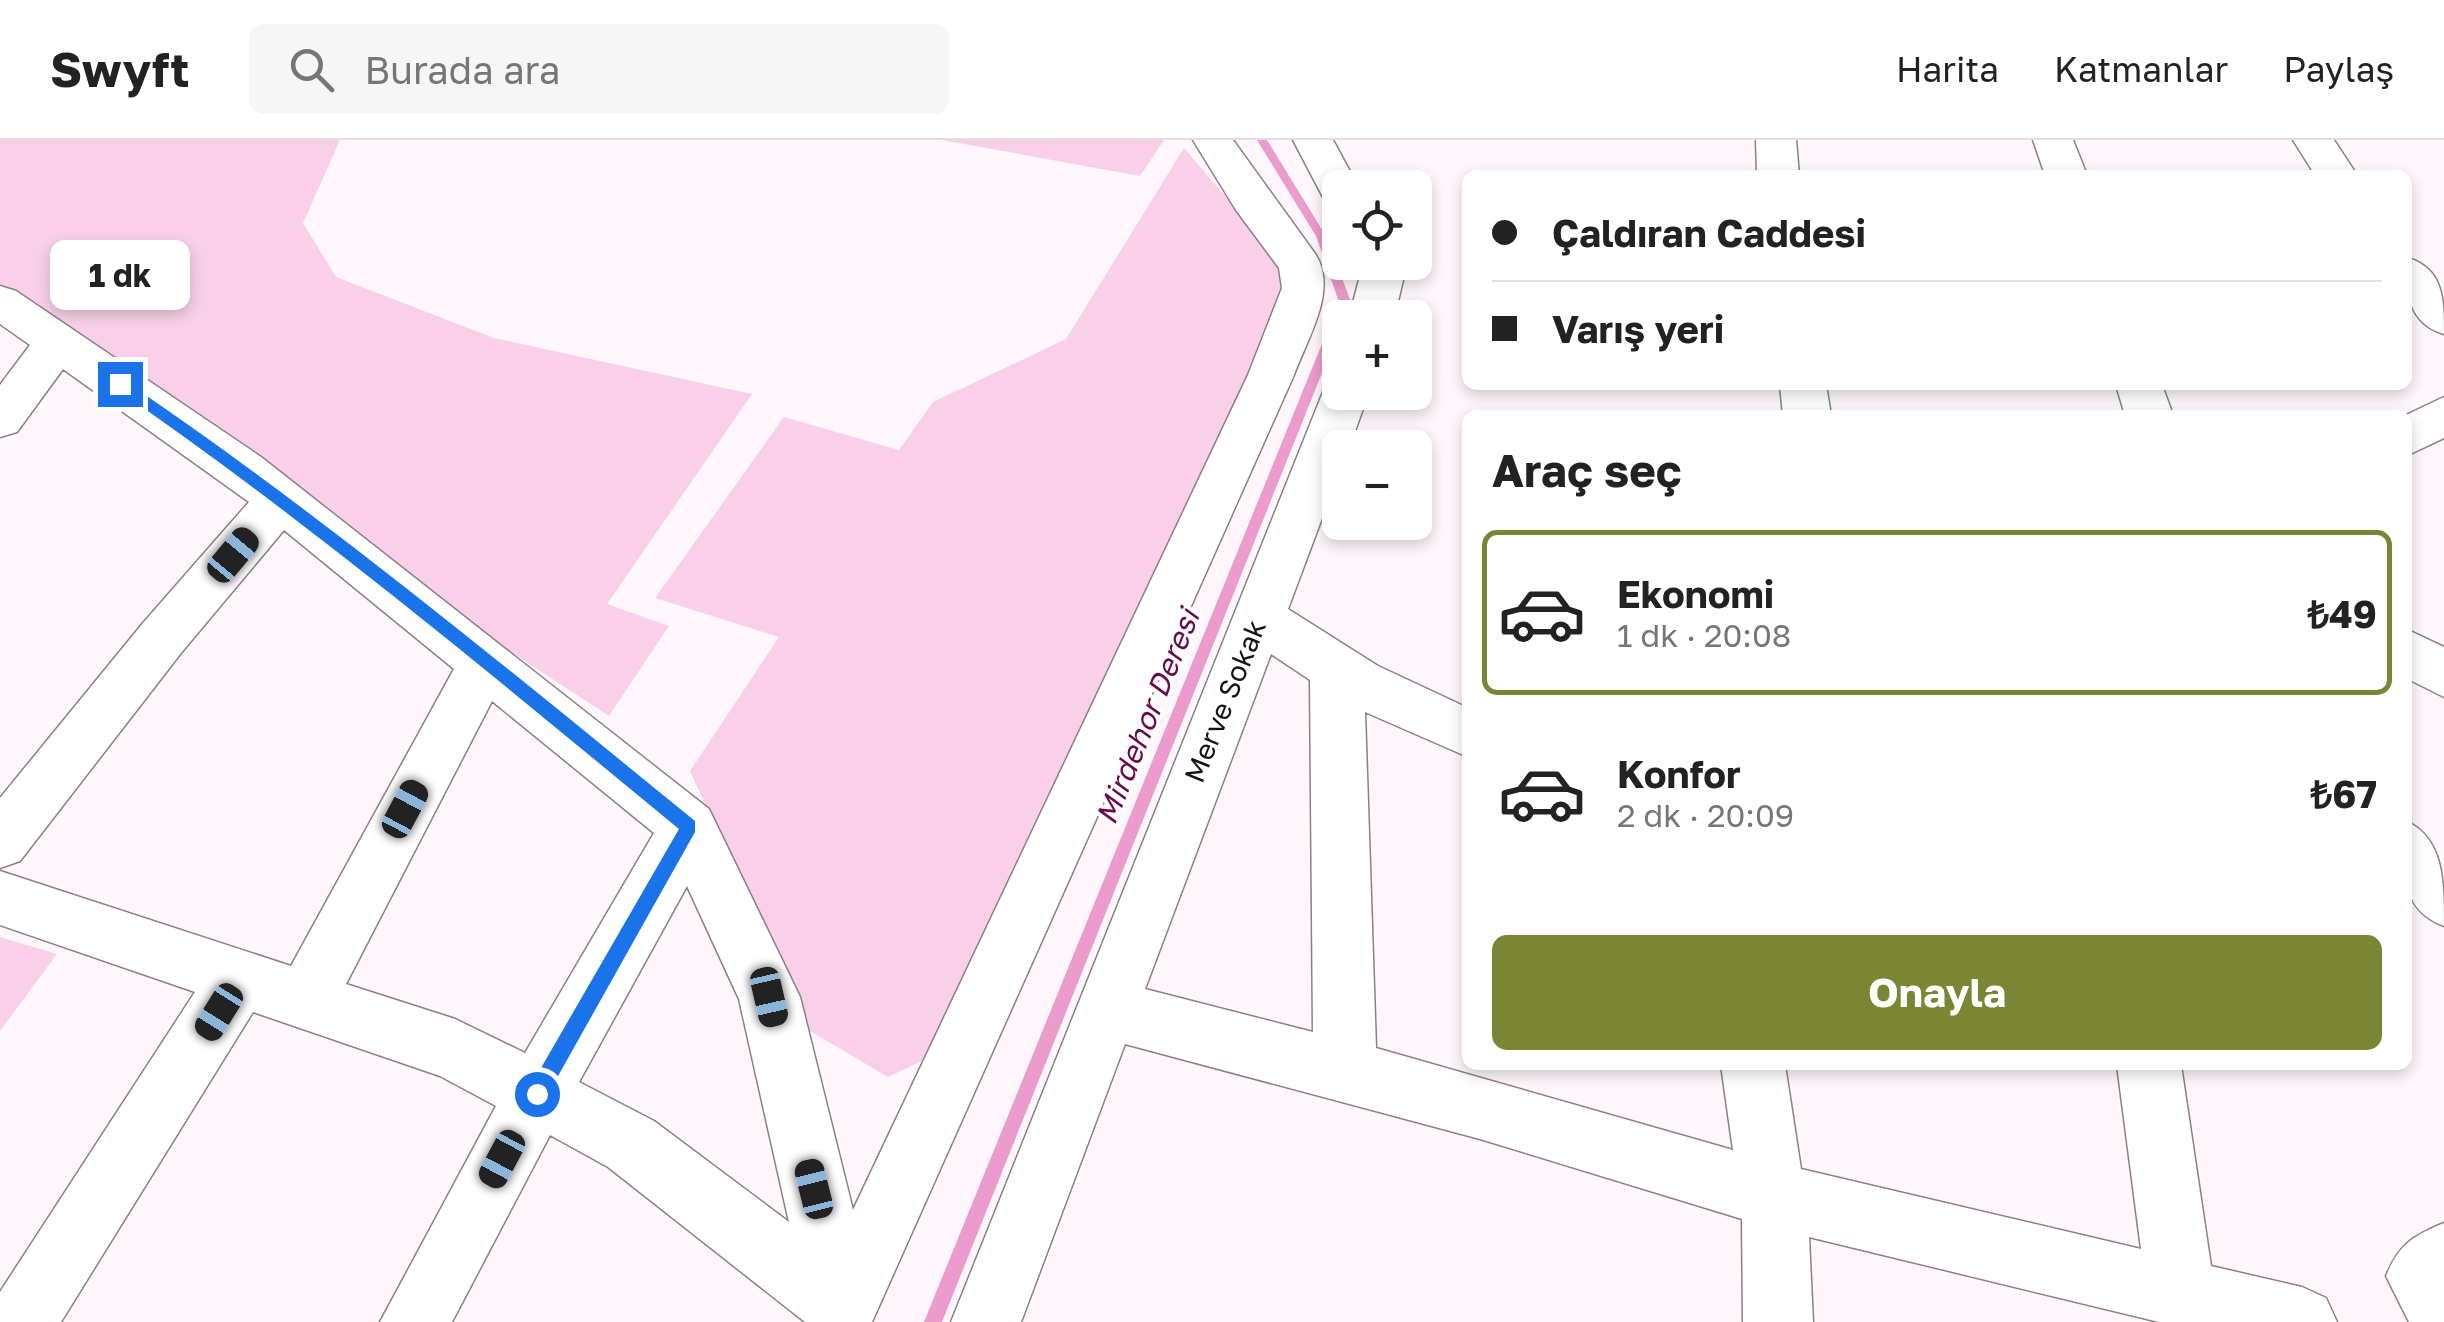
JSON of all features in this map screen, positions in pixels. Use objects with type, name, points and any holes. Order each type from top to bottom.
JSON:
[{"type":"street","points":[[1312,140],[1328,170]]},
{"type":"street","points":[[1776,140],[1778,170]]},
{"type":"street","points":[[2053,140],[2064,170]]},
{"type":"street","points":[[2313,140],[2333,170]]},
{"type":"street","points":[[839,1313],[1271,375],[1304,288],[1301,266],[1251,200],[1223,141]]},
{"type":"street","points":[[2412,279],[2444,318]]},
{"type":"street","points":[[0,419],[23,324],[281,499],[689,827],[769,997],[839,1313]]},
{"type":"street","name":"Merve Sokak","points":[[986,1322],[1339,410]]},
{"type":"street","points":[[2412,435],[2444,415]]},
{"type":"street","points":[[0,842],[162,638],[281,499]]},
{"type":"street","points":[[1260,617],[1337,672],[1424,717],[1462,732]]},
{"type":"street","points":[[2412,654],[2444,674]]},
{"type":"street","points":[[305,1001],[438,745],[487,661]]},
{"type":"street","points":[[1337,672],[1345,1072]]},
{"type":"street","points":[[415,1322],[537,1094],[689,827]]},
{"type":"street","points":[[2412,854],[2444,900]]},
{"type":"street","points":[[0,898],[455,1050],[631,1144],[839,1313]]},
{"type":"street","points":[[21,1322],[239,979]]},
{"type":"street","points":[[1105,1009],[1480,1107],[1772,1195],[2302,1322]]},
{"type":"street","points":[[1753,1070],[1772,1195],[1778,1322]]},
{"type":"street","points":[[2150,1070],[2181,1293]]},
{"type":"street","points":[[2444,1257],[2420,1276],[2444,1315]]},
{"type":"shaded area","points":[[0,140],[340,140],[303,223],[336,277],[494,338],[752,394],[607,604],[669,626],[609,716],[305,517],[0,304]]},
{"type":"shaded area","points":[[942,140],[1164,140],[1140,176]]},
{"type":"shaded area","points":[[1184,148],[1272,251],[1287,300],[945,1050],[888,1077],[810,1031],[690,771],[779,637],[655,598],[784,417],[899,450],[933,402],[1066,339]]},
{"type":"shaded area","points":[[0,937],[57,954],[0,1031]]},
{"type":"waterway","name":"Mirdehor Deresi","points":[[933,1322],[1345,302],[1321,236],[1262,140]]},
{"type":"route","points":[[120,384],[244,470],[454,634],[689,827],[537,1094]]}]
